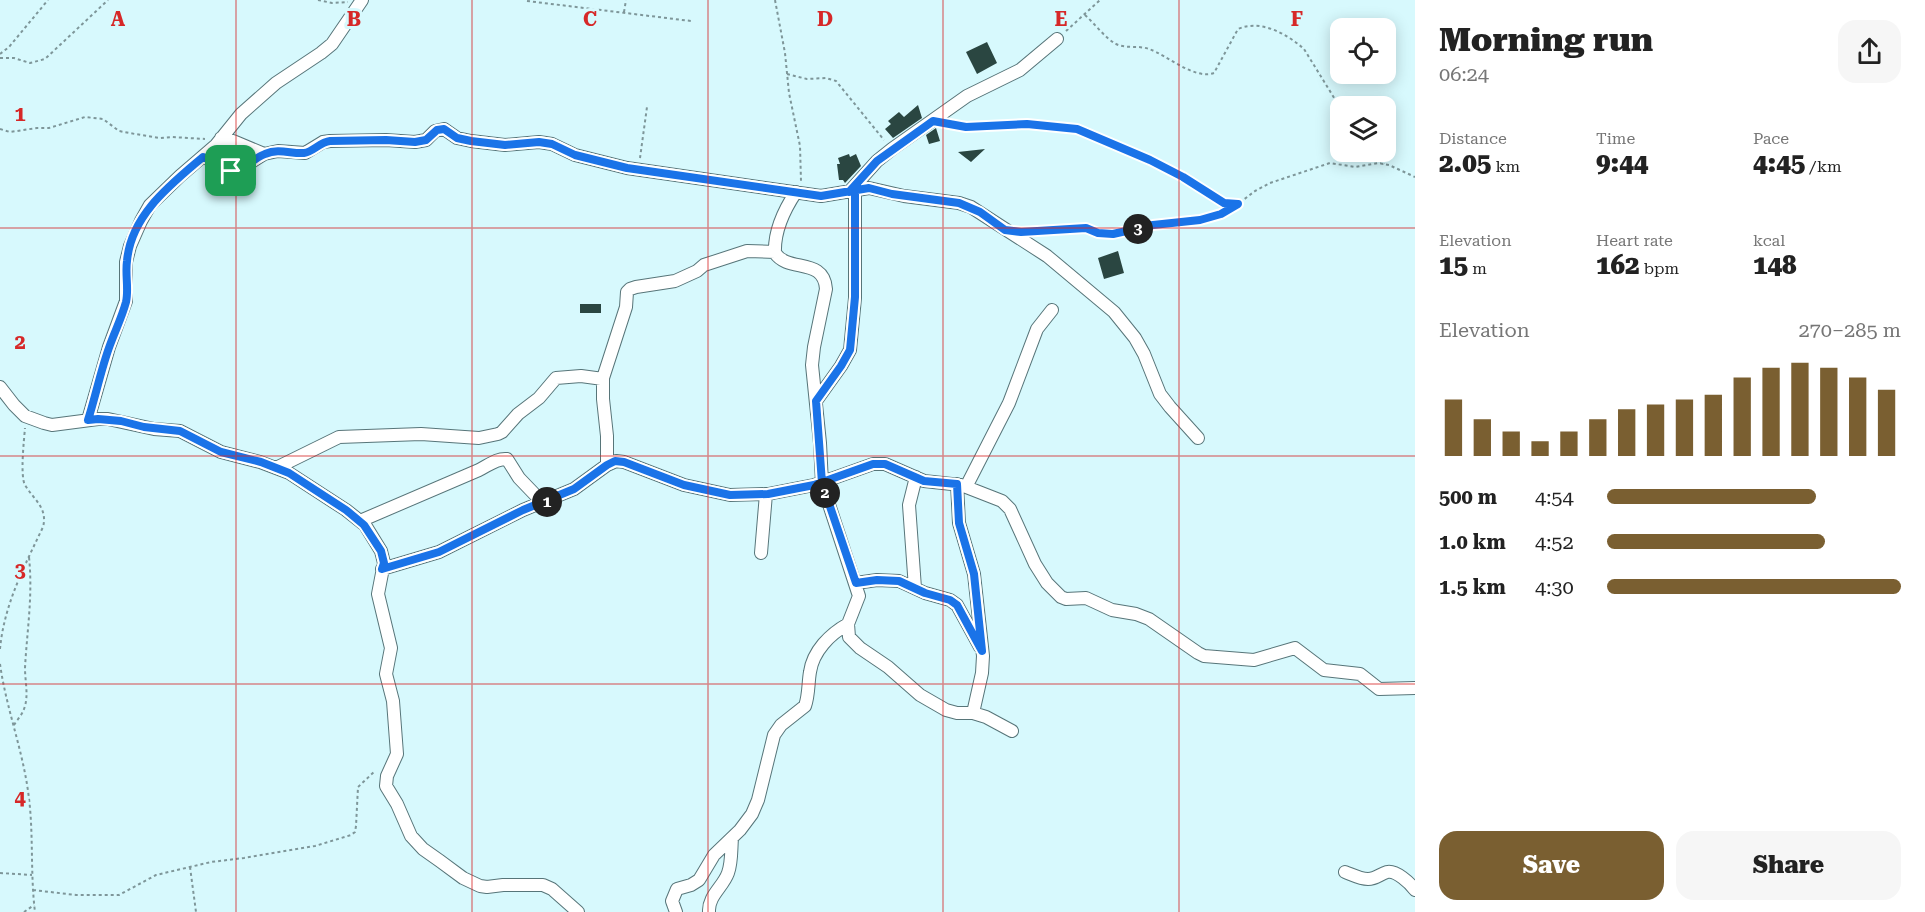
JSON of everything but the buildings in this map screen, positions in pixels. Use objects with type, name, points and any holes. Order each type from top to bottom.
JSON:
[{"type":"street","points":[[88,420],[109,347],[126,301],[126,262],[133,238],[150,206],[203,157],[242,114],[276,83],[332,44],[362,0]]},
{"type":"street","points":[[816,401],[850,350],[855,297],[852,191],[877,161],[892,149],[976,90],[1020,70],[1057,39]]},
{"type":"street","points":[[203,157],[235,172],[264,154],[278,151],[306,153],[323,142],[330,141],[415,142],[426,140],[437,130],[444,129],[457,138],[471,141],[505,145],[552,144],[575,155],[638,170],[821,196],[869,188],[892,194],[959,203],[971,207],[1047,256],[1114,312],[1135,338],[1144,354],[1160,394],[1198,438]]},
{"type":"street","points":[[221,138],[264,154]]},
{"type":"street","points":[[798,192],[787,205],[778,230],[775,252],[776,256],[783,260],[821,273],[826,281],[812,364],[822,483],[859,596],[848,624],[848,632],[853,642],[888,667],[920,695],[952,712],[973,713],[998,722],[1012,731]]},
{"type":"street","points":[[607,465],[608,436],[603,379],[626,307],[627,292],[630,289],[675,281],[697,271],[704,265],[747,251],[775,252]]},
{"type":"street","points":[[973,713],[982,673],[982,651],[974,574],[959,523],[961,486],[1009,403],[1036,329],[1052,310]]},
{"type":"street","points":[[276,468],[339,437],[421,434],[479,438],[498,434],[518,414],[539,398],[556,378],[581,376],[603,379]]},
{"type":"street","points":[[0,387],[25,416],[52,425],[98,419],[180,431],[221,452],[289,473],[360,521],[373,536],[384,563],[378,594],[391,648],[386,674],[393,701],[397,754],[387,776],[386,786],[411,836],[423,849],[463,878],[480,886],[487,888],[503,885],[543,885],[552,889],[578,912]]},
{"type":"street","points":[[360,521],[479,470],[496,460],[504,459],[508,460],[525,485],[543,503]]},
{"type":"street","points":[[382,569],[439,552],[523,510],[574,489],[615,461],[624,462],[684,485],[730,495],[766,494],[822,483],[873,464],[885,464],[924,481],[961,486],[1002,501],[1010,509],[1035,564],[1047,583],[1061,597],[1086,598],[1112,610],[1149,619],[1204,656],[1254,660],[1295,648],[1324,670],[1359,674],[1379,689],[1415,688]]},
{"type":"street","points":[[915,588],[909,505],[916,477]]},
{"type":"street","points":[[761,553],[766,494]]},
{"type":"street","points":[[856,583],[877,580],[899,581],[925,593],[950,600],[957,605],[982,651]]},
{"type":"street","points":[[676,912],[672,901],[676,889],[696,883],[714,855],[740,830],[752,814],[758,800],[774,735],[781,725],[806,705],[812,660],[817,652],[848,624]]},
{"type":"street","points":[[709,912],[710,900],[728,874],[732,838]]},
{"type":"street","points":[[1345,872],[1359,878],[1370,879],[1387,872],[1393,873],[1408,882],[1415,890]]},
{"type":"path","points":[[0,56],[48,0]]},
{"type":"path","points":[[0,56],[30,63],[45,59],[108,0]]},
{"type":"path","points":[[318,0],[332,3],[362,0]]},
{"type":"path","points":[[624,13],[626,0]]},
{"type":"path","points":[[774,0],[800,146],[798,192]]},
{"type":"path","points":[[1057,39],[1100,0]]},
{"type":"path","points":[[527,1],[691,21]]},
{"type":"path","points":[[1086,15],[1113,42],[1151,50],[1176,64],[1205,75],[1214,73],[1238,29],[1245,26],[1271,29],[1296,42],[1304,49],[1333,96]]},
{"type":"path","points":[[787,74],[807,79],[826,78],[836,81],[892,149]]},
{"type":"path","points":[[638,170],[647,107]]},
{"type":"path","points":[[0,129],[10,132],[49,128],[85,117],[103,119],[118,131],[160,138],[200,140],[221,138]]},
{"type":"path","points":[[933,121],[966,127],[1027,124],[1077,129],[1150,160],[1183,177],[1224,203],[1238,204]]},
{"type":"path","points":[[1029,231],[1086,228],[1098,233],[1113,234],[1153,225],[1200,220],[1221,214],[1259,188],[1329,163],[1355,167],[1378,163],[1389,165],[1415,177]]},
{"type":"path","points":[[0,649],[8,605],[45,519],[40,504],[25,486],[22,478],[25,416]]},
{"type":"path","points":[[14,725],[24,710],[27,698],[25,673],[32,584],[29,556]]},
{"type":"path","points":[[0,663],[28,791],[35,912]]},
{"type":"path","points":[[33,890],[118,895],[156,875],[211,862],[315,846],[351,835],[355,832],[356,826],[358,787],[381,766]]},
{"type":"path","points":[[190,867],[195,912]]},
{"type":"path","points":[[0,873],[32,875]]},
{"type":"path","points":[[24,912],[34,905]]},
{"type":"route","points":[[231,171],[220,163],[203,157],[164,191],[150,206],[141,221],[126,262],[128,287],[126,301],[109,347],[88,420],[121,421],[154,429],[180,431],[221,452],[261,462],[289,473],[346,510],[364,525],[381,551],[384,563],[382,569],[439,552],[523,510],[574,489],[615,461],[624,462],[684,485],[730,495],[788,491],[822,483],[873,464],[885,464],[924,481],[957,484],[959,523],[974,574],[982,651],[957,605],[950,600],[925,593],[899,581],[877,580],[856,583],[847,563],[822,483],[816,401],[850,350],[854,319],[855,190],[849,192],[877,161],[933,121],[966,127],[1027,124],[1077,129],[1150,160],[1173,174],[1183,177],[1224,203],[1238,204],[1221,214],[1200,220],[1153,225],[1113,234],[1098,233],[1086,228],[1021,232],[1005,230],[980,212],[959,203],[892,194],[869,188],[862,188],[855,190],[837,194],[821,196],[627,168],[575,155],[552,144],[539,142],[505,145],[471,141],[457,138],[444,129],[438,129],[426,140],[415,142],[330,141],[323,142],[306,153],[272,152],[264,154],[235,172],[231,171]]}]
